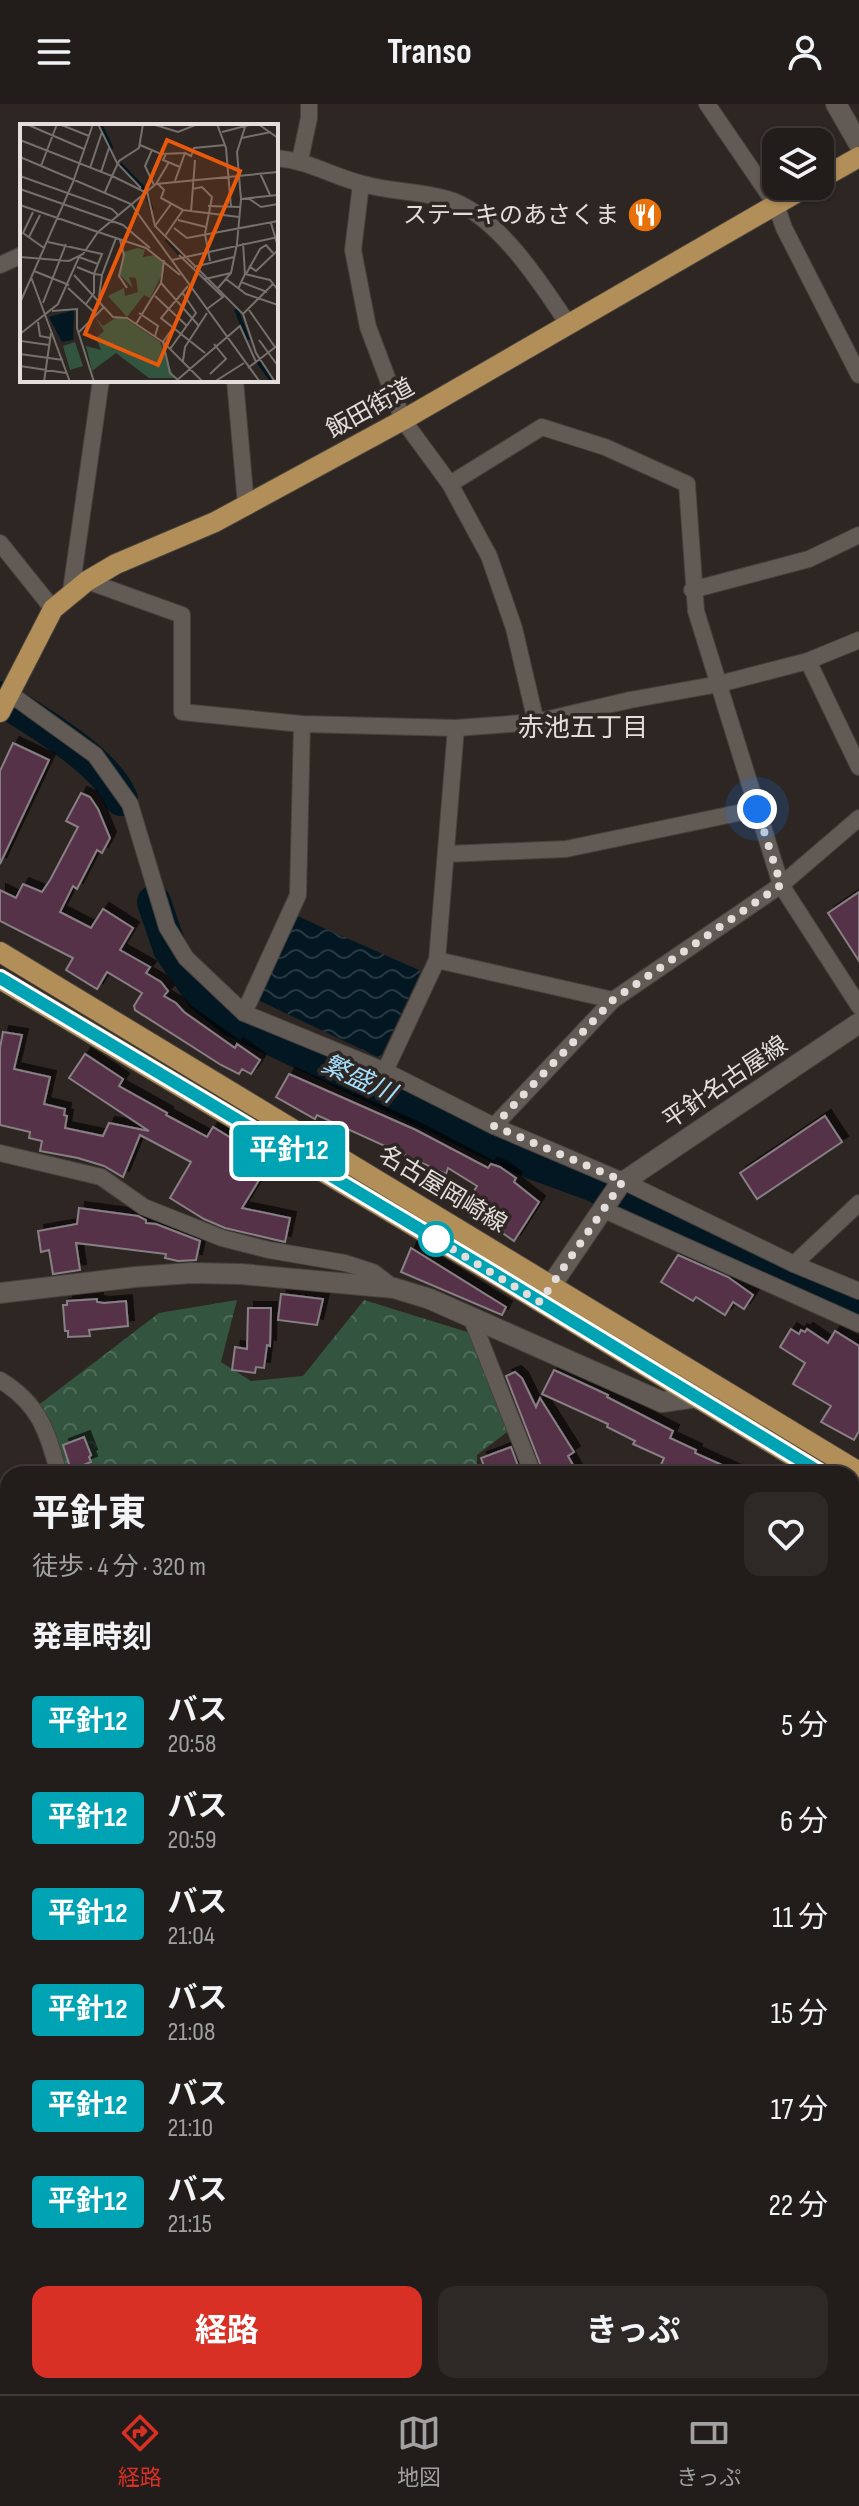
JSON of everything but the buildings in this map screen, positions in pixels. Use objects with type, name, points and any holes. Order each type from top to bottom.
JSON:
[{"type":"main road","points":[[834,171],[859,157]]},
{"type":"main road","name":"飯田街道","points":[[5,701],[53,609],[79,586],[116,564],[246,505],[403,420],[784,200]]},
{"type":"main road","name":"名古屋岡崎線","points":[[0,952],[849,1466]]},
{"type":"main road","name":"名古屋岡崎線","points":[[0,979],[809,1466]]},
{"type":"street","points":[[300,160],[309,104]]},
{"type":"street","points":[[707,104],[776,205],[784,228],[859,375]]},
{"type":"street","points":[[836,104],[859,144]]},
{"type":"street","points":[[278,158],[300,160],[361,184],[449,199],[480,215],[506,239],[568,324]]},
{"type":"street","points":[[361,184],[353,250],[368,327],[403,420],[450,484],[489,556],[514,628],[536,722]]},
{"type":"street","points":[[0,265],[20,256]]},
{"type":"street","points":[[101,382],[79,586],[182,615],[182,712],[302,724],[456,728],[536,722],[630,700],[719,684],[808,661],[859,640]]},
{"type":"street","points":[[235,382],[246,505]]},
{"type":"street","points":[[450,484],[542,427],[605,447],[687,484],[692,590],[696,611],[781,885],[859,1006]]},
{"type":"street","points":[[692,590],[809,559],[859,535]]},
{"type":"street","points":[[0,543],[53,609]]},
{"type":"street","points":[[808,661],[859,767]]},
{"type":"street","points":[[5,701],[95,755],[130,804],[167,927],[186,958],[212,986],[244,1013],[385,1071],[494,1126],[859,1291]]},
{"type":"street","points":[[244,1013],[298,895],[302,724]]},
{"type":"street","points":[[385,1071],[437,960],[456,728]]},
{"type":"street","points":[[447,854],[566,849],[757,809]]},
{"type":"street","points":[[494,1126],[613,1000],[781,885],[859,818]]},
{"type":"street","points":[[437,960],[613,1000]]},
{"type":"street","name":"平針名古屋線","points":[[621,1183],[859,1023]]},
{"type":"street","points":[[0,1153],[101,1177],[144,1207],[222,1238],[281,1253],[345,1263],[373,1272],[394,1288]]},
{"type":"street","points":[[540,1302],[621,1183]]},
{"type":"street","points":[[794,1264],[859,1203]]},
{"type":"street","points":[[602,1209],[859,1324]]},
{"type":"street","points":[[0,1293],[191,1273],[241,1274],[394,1288],[430,1299],[662,1402],[697,1397]]},
{"type":"street","points":[[471,1317],[530,1466]]},
{"type":"street","points":[[0,1380],[27,1400],[38,1413],[57,1466]]},
{"type":"green space","points":[[237,1300],[221,1362],[251,1381],[303,1376],[364,1300],[477,1335],[515,1426],[477,1455],[477,1466],[60,1466],[28,1413],[159,1313]]},
{"type":"water","points":[[297,916],[421,971],[380,1058],[258,1000]]},
{"type":"waterway","name":"繁盛川","points":[[0,698],[85,756],[101,770],[121,799]]},
{"type":"waterway","name":"繁盛川","points":[[154,902],[170,949],[203,996],[233,1020],[529,1161],[592,1184],[859,1311]]},
{"type":"bus line","name":"平針12","points":[[0,978],[810,1466]]},
{"type":"place","name":"ステーキのあさくま","points":[[645,215]]},
{"type":"district","name":"赤池五丁目","points":[[583,727]]},
{"type":"route","points":[[436,1239],[426,1233],[540,1302],[623,1181],[494,1126],[613,1000],[781,885],[757,809]]}]
